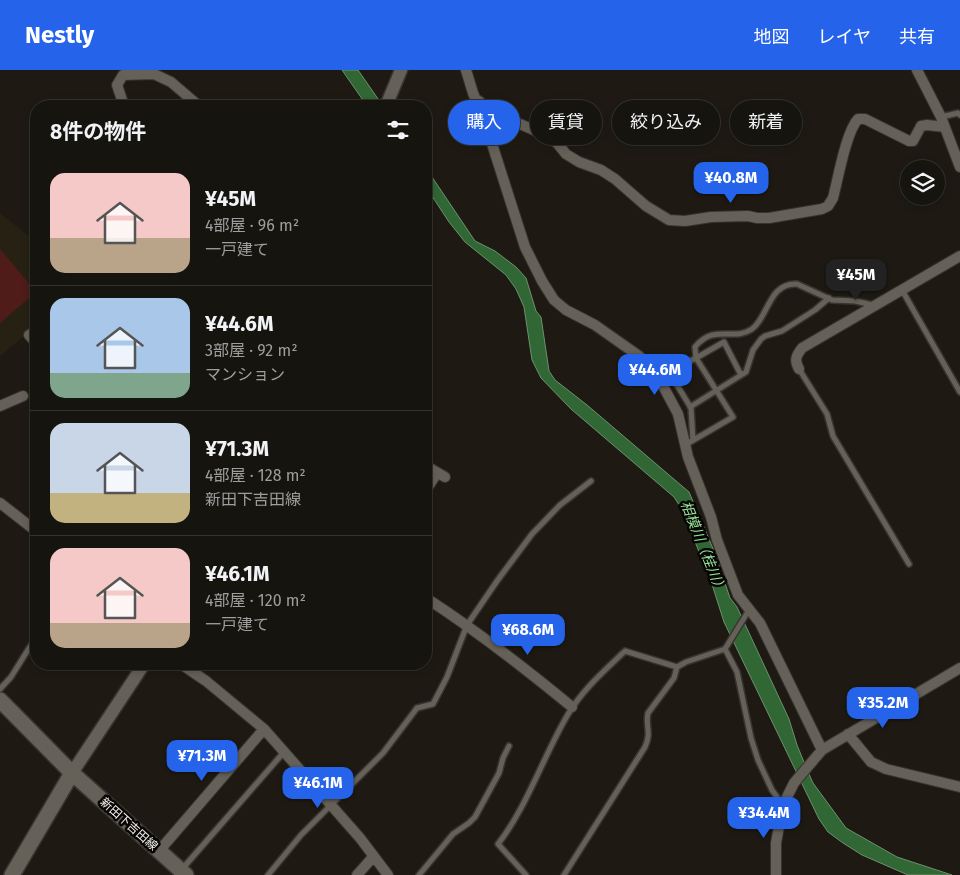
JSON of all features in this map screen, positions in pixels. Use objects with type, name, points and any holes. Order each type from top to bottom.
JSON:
[{"type":"main road","name":"新田下吉田線","points":[[0,700],[72,773],[183,873]]},
{"type":"main road","points":[[12,875],[72,773]]},
{"type":"street","points":[[389,100],[401,70]]},
{"type":"street","points":[[466,70],[485,122],[525,247],[542,282],[554,300],[566,310],[595,325],[625,345],[651,368],[667,392],[689,443],[688,457],[712,517],[727,569],[738,595],[748,613],[760,623],[822,750]]},
{"type":"street","points":[[917,70],[941,117],[960,167]]},
{"type":"street","points":[[122,100],[117,84],[123,75],[146,74],[154,74],[172,82],[192,100]]},
{"type":"street","points":[[473,93],[486,109],[546,134],[566,154],[579,162],[601,170],[615,179],[655,213],[669,220],[685,221],[711,217],[769,218],[822,209],[828,206],[833,198],[849,137],[854,124],[858,120],[865,119],[909,141],[913,141],[921,126],[945,127]]},
{"type":"street","points":[[799,370],[796,357],[802,348],[960,256]]},
{"type":"street","points":[[0,406],[23,396]]},
{"type":"street","points":[[432,470],[441,475],[432,484]]},
{"type":"street","points":[[0,503],[30,526]]},
{"type":"street","points":[[432,602],[467,625],[572,707]]},
{"type":"street","points":[[776,875],[776,843],[784,808],[794,783],[822,750],[960,668]]},
{"type":"street","points":[[72,773],[140,670]]},
{"type":"street","points":[[190,670],[264,729],[388,875]]},
{"type":"street","points":[[159,851],[264,729]]},
{"type":"street","points":[[848,734],[871,762],[886,769],[960,787]]},
{"type":"street","points":[[357,875],[373,857]]},
{"type":"lane","points":[[941,117],[958,113],[960,115]]},
{"type":"lane","points":[[689,443],[733,417],[696,358],[695,347],[701,340],[713,334],[736,334],[754,328],[780,288],[790,284],[796,284],[838,301],[854,301],[874,305]]},
{"type":"lane","points":[[902,289],[960,392]]},
{"type":"lane","points":[[690,407],[746,372],[753,350],[761,339],[782,331],[815,310],[828,298]]},
{"type":"lane","points":[[689,443],[690,407],[670,372],[724,342],[741,375]]},
{"type":"lane","points":[[799,370],[827,414],[833,436],[909,564]]},
{"type":"lane","points":[[268,875],[301,835],[384,753],[417,708],[433,704],[467,625],[532,534],[560,505],[591,481]]},
{"type":"lane","points":[[564,875],[645,747],[649,738],[648,713],[674,678],[677,667],[686,662],[725,649],[748,613]]},
{"type":"lane","points":[[0,689],[30,647]]},
{"type":"lane","points":[[725,649],[737,672],[751,738],[758,760],[772,790],[784,808]]},
{"type":"lane","points":[[526,875],[498,844],[510,826],[572,707],[590,684],[625,651],[677,667]]},
{"type":"lane","points":[[419,875],[453,834],[469,823],[475,816],[499,773],[509,746]]},
{"type":"lane","points":[[183,873],[284,752]]},
{"type":"shaded area","points":[[0,213],[30,237],[30,331],[0,356]]},
{"type":"shaded area","points":[[0,249],[30,285],[30,297],[0,323]]},
{"type":"water","points":[[342,70],[358,70],[379,100],[363,100]]},
{"type":"water","name":"相模川（桂川）","points":[[432,177],[475,241],[495,251],[516,267],[526,278],[536,311],[541,317],[549,371],[555,380],[689,492],[714,551],[730,598],[737,607],[789,719],[797,745],[813,783],[846,828],[897,857],[952,875],[908,875],[862,855],[828,832],[819,819],[724,622],[710,578],[681,508],[674,497],[571,409],[541,378],[532,360],[524,307],[516,289],[506,275],[465,242],[432,196]]}]
